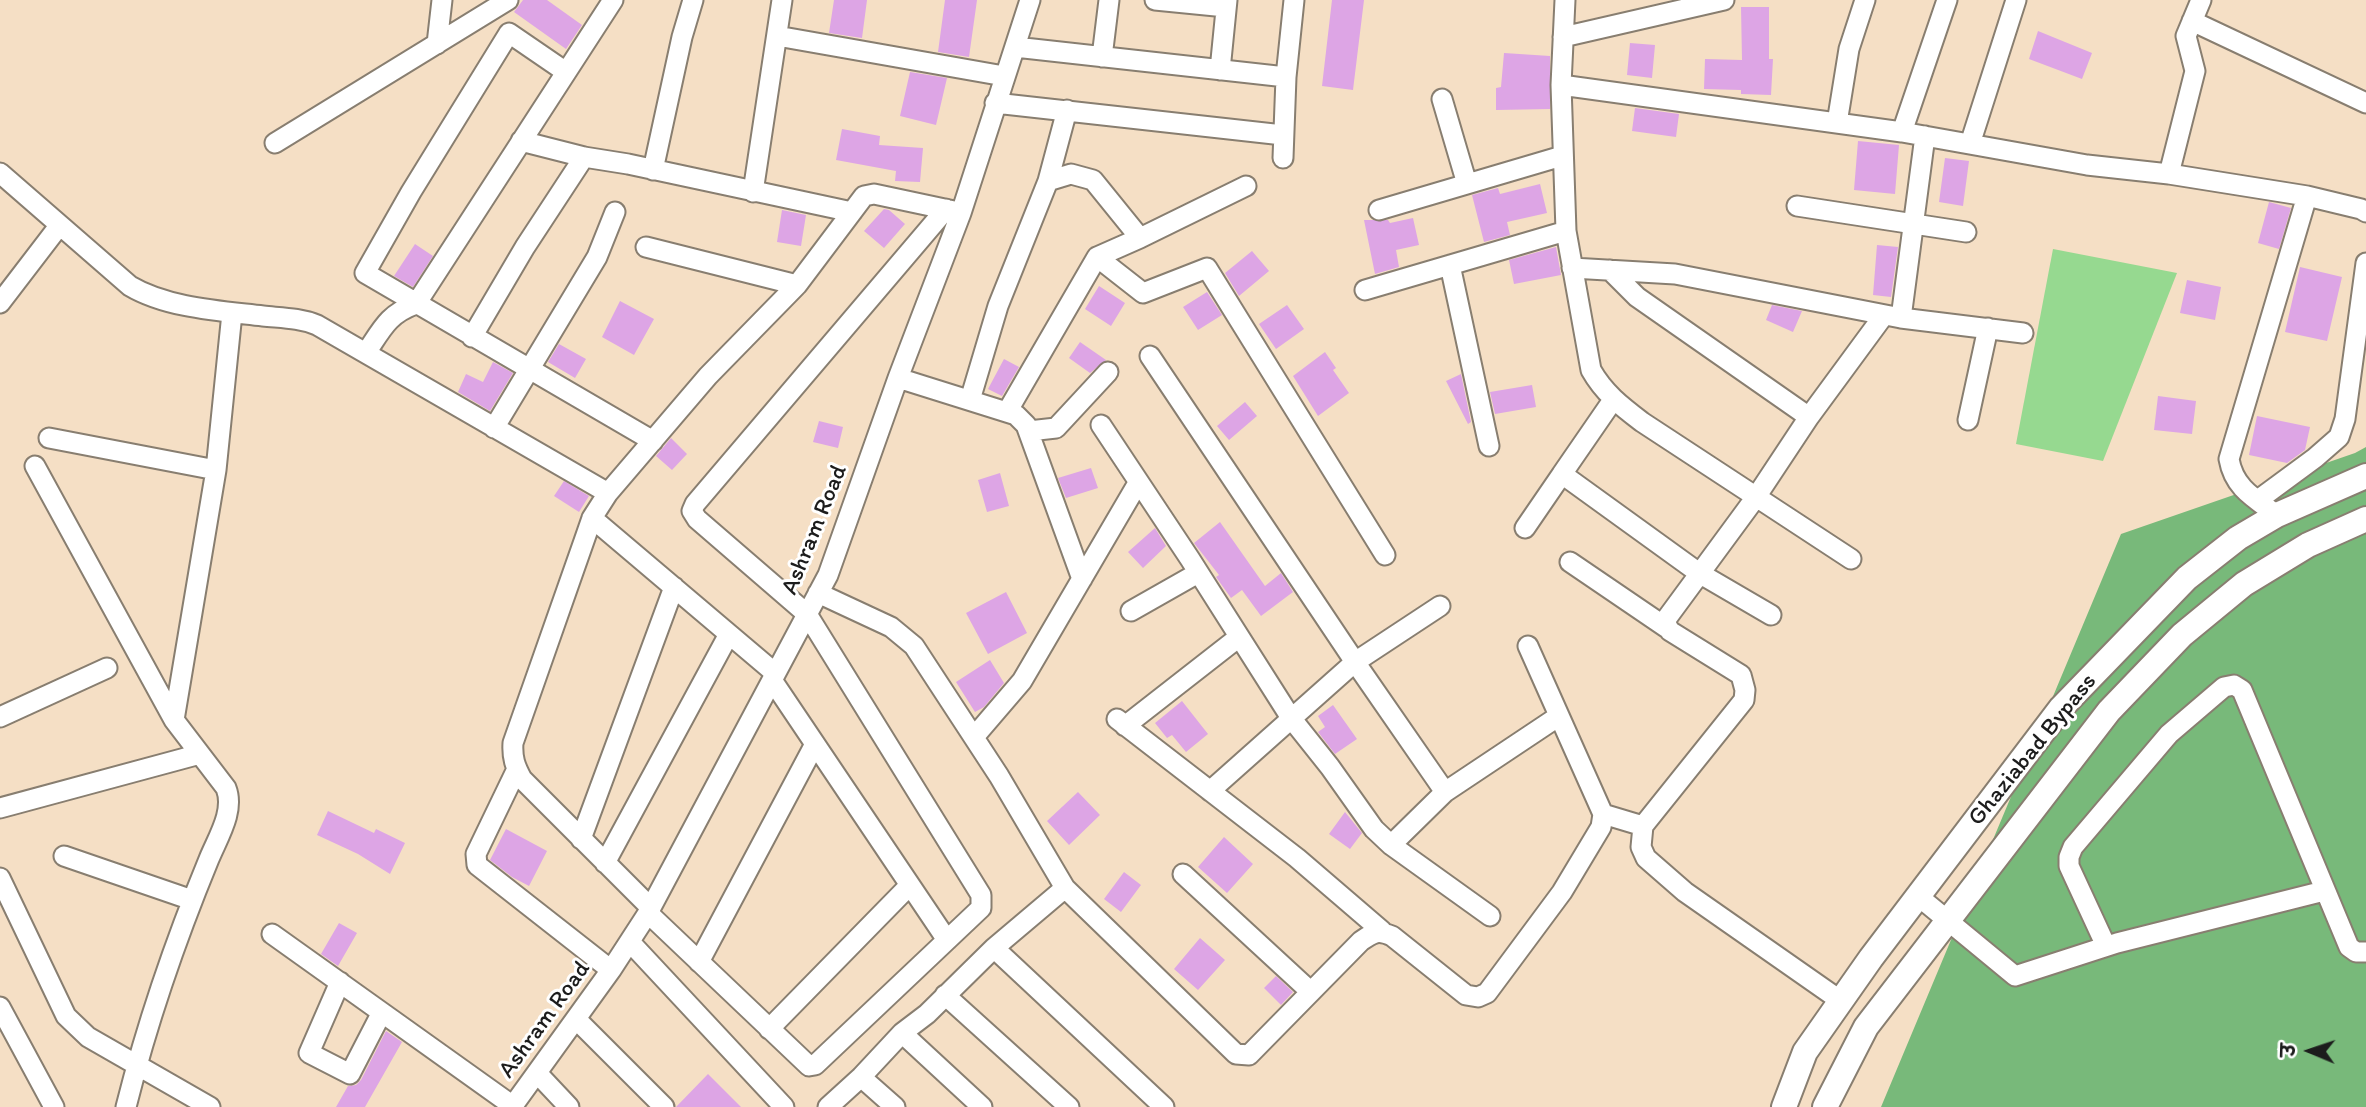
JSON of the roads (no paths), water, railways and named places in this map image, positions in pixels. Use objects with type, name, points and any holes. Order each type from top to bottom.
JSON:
[{"type":"main road","name":"Ghaziabad Bypass","points":[[1784,1107],[1805,1052],[1918,896],[2061,708],[2187,578],[2238,538],[2267,507],[2366,476]]},
{"type":"main road","name":"Ghaziabad Bypass","points":[[1825,1107],[1866,1027],[2109,711],[2182,635],[2244,584],[2308,545],[2365,523]]},
{"type":"street","points":[[437,44],[442,0]]},
{"type":"street","points":[[275,143],[508,0]]},
{"type":"street","points":[[366,353],[387,323],[400,310],[416,304],[613,0]]},
{"type":"street","points":[[653,170],[682,37],[693,0]]},
{"type":"street","points":[[753,192],[782,0]]},
{"type":"street","name":"Ashram Road","points":[[512,1107],[611,970],[649,911],[828,575],[898,378],[953,211],[995,103],[1030,0]]},
{"type":"street","points":[[1102,57],[1109,0]]},
{"type":"street","points":[[1155,0],[1226,4],[1220,70]]},
{"type":"street","points":[[1283,158],[1286,77],[1294,0]]},
{"type":"street","points":[[1565,0],[1561,85],[1566,231],[1591,370],[1600,387],[1642,422],[1851,559]]},
{"type":"street","points":[[1563,37],[1724,0]]},
{"type":"street","points":[[1838,123],[1849,49],[1865,0]]},
{"type":"street","points":[[1902,132],[1947,0]]},
{"type":"street","points":[[1970,144],[2016,0]]},
{"type":"street","points":[[2169,174],[2195,71],[2186,40],[2201,0]]},
{"type":"street","points":[[2192,20],[2366,103]]},
{"type":"street","points":[[566,72],[509,33],[411,192],[365,273],[653,440]]},
{"type":"street","points":[[777,36],[1004,76]]},
{"type":"street","points":[[1015,47],[1286,77]]},
{"type":"street","points":[[1561,85],[1902,132],[2087,165],[2169,174],[2307,196],[2364,210],[2366,189]]},
{"type":"street","points":[[1441,99],[1467,184]]},
{"type":"street","points":[[995,103],[1283,135]]},
{"type":"street","points":[[970,400],[998,306],[1048,181],[1067,110]]},
{"type":"street","points":[[1667,628],[1667,618],[1756,497],[1809,417],[1893,317],[1914,224],[1925,136]]},
{"type":"street","points":[[521,141],[584,157],[852,212]]},
{"type":"street","points":[[1379,210],[1562,156]]},
{"type":"street","points":[[472,337],[525,247],[584,157]]},
{"type":"street","points":[[1048,181],[1071,174],[1093,180],[1140,238]]},
{"type":"street","points":[[3,182],[144,295],[232,313],[309,321],[608,493]]},
{"type":"street","points":[[1007,412],[1097,257],[1246,186]]},
{"type":"street","points":[[869,194],[953,211],[695,504],[692,511],[697,519],[807,614],[981,895],[982,902],[981,908],[815,1065],[809,1066],[699,962],[522,779],[513,763],[513,743],[592,518],[608,493],[708,376],[797,285],[852,212],[864,196],[869,194]]},
{"type":"street","points":[[2307,196],[2229,459],[2231,473],[2238,484],[2267,507],[2339,437],[2345,419],[2366,263]]},
{"type":"street","points":[[1797,206],[1966,232]]},
{"type":"street","points":[[494,428],[597,257],[615,212]]},
{"type":"street","points":[[0,303],[59,226]]},
{"type":"street","points":[[1365,290],[1566,231]]},
{"type":"street","points":[[646,247],[797,285]]},
{"type":"street","points":[[1097,257],[1143,293],[1208,268],[1385,555]]},
{"type":"street","points":[[1450,265],[1489,446]]},
{"type":"street","points":[[1572,268],[1675,274],[1893,317],[2023,333]]},
{"type":"street","points":[[1610,270],[1637,297],[1809,417]]},
{"type":"street","points":[[174,720],[216,470],[232,313]]},
{"type":"street","points":[[1968,420],[1988,328]]},
{"type":"street","points":[[1150,356],[1354,662],[1446,792]]},
{"type":"street","points":[[1029,431],[1056,428],[1108,372]]},
{"type":"street","points":[[898,378],[1016,415],[1029,431],[1082,579]]},
{"type":"street","points":[[1525,528],[1613,400]]},
{"type":"street","points":[[1101,425],[1291,719],[1374,829],[1391,845],[1490,916]]},
{"type":"street","points":[[49,438],[216,470]]},
{"type":"street","points":[[36,466],[174,720],[226,788],[230,805],[192,900],[136,1066],[126,1107]]},
{"type":"street","points":[[1562,474],[1699,573],[1771,615]]},
{"type":"street","points":[[974,737],[1023,681],[1138,483]]},
{"type":"street","points":[[592,518],[729,634],[774,677],[815,744],[947,940]]},
{"type":"street","points":[[1570,562],[1741,675],[1745,690],[1744,700],[1643,825],[1641,847],[1646,858],[1685,892],[1841,1001]]},
{"type":"street","points":[[1131,611],[1198,573]]},
{"type":"street","points":[[581,839],[674,587]]},
{"type":"street","points":[[818,593],[891,627],[914,646],[974,737],[1065,888],[1236,1054],[1249,1055],[1361,941],[1374,932],[1382,931]]},
{"type":"street","points":[[1210,791],[1354,662],[1440,606]]},
{"type":"street","points":[[605,863],[729,634]]},
{"type":"street","points":[[1239,637],[1121,722],[1297,858],[1382,931],[1466,995],[1478,997],[1487,993],[1562,892],[1601,828],[1603,814],[1528,646]]},
{"type":"street","points":[[0,717],[107,668]]},
{"type":"street","points":[[2106,946],[2069,866],[2073,847],[2169,734],[2228,685],[2234,685],[2242,690],[2349,947],[2356,952],[2366,952]]},
{"type":"street","points":[[1391,845],[1446,792],[1559,716]]},
{"type":"street","points":[[699,962],[815,744]]},
{"type":"street","points":[[0,808],[200,754]]},
{"type":"street","points":[[517,769],[476,854],[477,865],[611,970]]},
{"type":"street","points":[[1603,814],[1643,825]]},
{"type":"street","points":[[64,856],[192,900]]},
{"type":"street","points":[[1183,874],[1311,992]]},
{"type":"street","points":[[0,878],[66,1016],[88,1037],[210,1107]]},
{"type":"street","points":[[769,1029],[911,885]]},
{"type":"street","points":[[829,1107],[902,1032],[927,1014],[994,948],[1065,888]]},
{"type":"street","points":[[1918,896],[2014,976],[2106,946],[2324,891]]},
{"type":"street","points":[[272,934],[512,1107]]},
{"type":"street","points":[[630,942],[784,1107]]},
{"type":"street","points":[[994,948],[1164,1107]]},
{"type":"street","points":[[340,982],[309,1053],[351,1074],[381,1014]]},
{"type":"street","points":[[945,995],[1069,1107]]},
{"type":"street","points":[[0,1007],[54,1107]]},
{"type":"street","points":[[576,1019],[664,1107]]},
{"type":"street","points":[[902,1032],[982,1107]]},
{"type":"street","points":[[537,1073],[569,1107]]},
{"type":"street","points":[[861,1077],[895,1107]]}]
